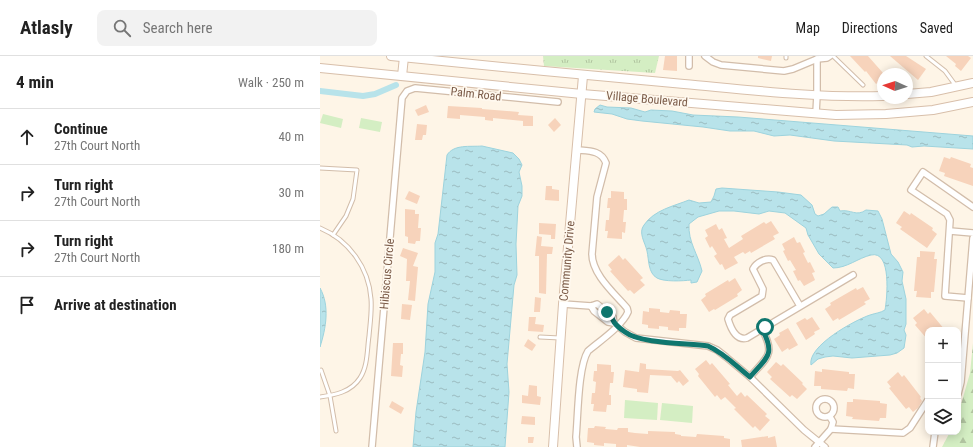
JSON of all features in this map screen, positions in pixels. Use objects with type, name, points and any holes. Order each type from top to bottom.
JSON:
[{"type":"street","name":"Village Boulevard","points":[[391,56],[583,76],[817,95],[849,97],[877,96]]},
{"type":"street","points":[[689,56],[689,66]]},
{"type":"street","points":[[705,56],[712,62],[721,65],[780,71],[793,69],[816,58],[827,58],[832,56]]},
{"type":"street","points":[[402,76],[404,57]]},
{"type":"street","points":[[816,58],[816,112]]},
{"type":"street","name":"Village Boulevard","points":[[320,68],[582,94],[816,112],[836,115],[886,114],[933,110],[973,102]]},
{"type":"street","name":"Community Drive","points":[[553,447],[560,338],[583,76]]},
{"type":"street","points":[[913,94],[931,92],[973,83]]},
{"type":"street","name":"Palm Road","points":[[402,101],[404,94],[415,88],[558,102]]},
{"type":"street","name":"Hibiscus Circle","points":[[372,447],[402,101]]},
{"type":"street","points":[[577,150],[598,153],[606,163],[597,197],[592,259],[597,271],[628,312],[627,316],[616,324],[588,351],[583,361],[576,437],[577,447]]},
{"type":"street","points":[[968,298],[945,296],[950,220],[946,214],[911,190],[923,172],[973,207]]},
{"type":"street","points":[[950,231],[973,233]]},
{"type":"street","points":[[961,365],[973,238]]},
{"type":"street","points":[[800,306],[773,260],[769,258],[755,266],[753,270],[763,290],[762,296],[730,315],[728,320],[735,335],[743,339],[747,338],[762,329],[853,274]]},
{"type":"street","points":[[563,304],[591,306],[594,311],[608,322],[616,324],[625,332],[636,338],[708,346],[717,350],[750,377],[804,430],[825,447]]},
{"type":"street","points":[[750,377],[768,356],[769,343],[762,329]]},
{"type":"street","points":[[829,431],[903,433],[910,428],[925,405]]},
{"type":"street","points":[[815,447],[829,431],[833,422],[830,417]]},
{"type":"street","points":[[934,447],[935,435]]},
{"type":"lane","points":[[832,56],[863,85]]},
{"type":"lane","points":[[926,56],[945,70],[956,86]]},
{"type":"lane","points":[[320,168],[357,170],[352,199],[346,216],[333,235]]},
{"type":"lane","points":[[320,228],[345,243],[359,260],[368,280],[372,300],[366,362],[360,378],[348,390],[330,396],[320,397]]},
{"type":"lane","points":[[540,337],[560,338]]},
{"type":"lane","points":[[321,370],[330,396],[336,431]]},
{"type":"green space","points":[[543,56],[659,56],[655,73],[544,66]]},
{"type":"green space","points":[[323,114],[343,119],[341,128],[320,123]]},
{"type":"green space","points":[[361,118],[382,122],[380,132],[359,128]]},
{"type":"green space","points":[[973,343],[973,447],[942,447],[948,435],[961,435],[961,404],[970,373]]},
{"type":"green space","points":[[625,400],[658,403],[657,420],[624,418]]},
{"type":"green space","points":[[662,403],[693,406],[692,423],[660,420]]},
{"type":"water","points":[[600,105],[607,107],[631,108],[645,112],[651,110],[672,111],[693,115],[738,117],[973,136],[973,149],[924,146],[912,147],[907,145],[834,141],[790,135],[774,136],[754,131],[730,131],[642,121],[627,119],[612,114],[594,112]]},
{"type":"water","points":[[467,146],[482,146],[513,153],[522,165],[519,172],[522,186],[522,196],[518,206],[516,244],[517,275],[514,285],[507,364],[509,392],[505,447],[413,447],[416,412],[425,352],[428,304],[435,272],[435,243],[438,234],[447,155],[454,149]]},
{"type":"water","points":[[722,188],[801,195],[812,205],[815,214],[818,216],[824,214],[832,207],[838,207],[840,211],[856,213],[866,210],[878,211],[882,219],[891,254],[898,262],[903,272],[902,281],[906,299],[906,324],[904,330],[906,335],[904,348],[897,353],[890,355],[852,358],[833,356],[825,357],[818,359],[811,365],[812,358],[816,350],[833,335],[854,322],[885,310],[887,276],[882,260],[878,255],[871,255],[848,265],[833,268],[819,254],[808,235],[806,228],[785,213],[769,211],[759,214],[719,211],[698,217],[689,224],[690,237],[702,271],[697,282],[691,283],[691,280],[664,280],[654,276],[650,270],[642,234],[642,228],[644,225],[659,212],[689,200],[699,203],[711,202],[716,189]]},
{"type":"water","points":[[320,288],[325,302],[326,317],[320,347]]},
{"type":"building","points":[[665,56],[677,56],[677,71],[663,70]]},
{"type":"building","points":[[758,56],[772,56],[771,61],[758,58]]},
{"type":"building","points":[[850,56],[868,56],[879,68],[877,68],[877,83],[876,84],[866,71],[865,72]]},
{"type":"building","points":[[890,56],[906,56],[926,69],[918,80],[913,76],[913,68],[904,68]]},
{"type":"building","points":[[946,56],[968,56],[971,58],[961,71],[955,66],[956,64]]},
{"type":"building","points":[[426,105],[429,112],[418,116],[415,110]]},
{"type":"building","points":[[448,106],[519,112],[518,115],[533,116],[533,126],[523,126],[523,121],[493,118],[493,121],[485,120],[485,117],[460,115],[460,119],[447,118]]},
{"type":"building","points":[[555,118],[561,125],[554,132],[548,125]]},
{"type":"building","points":[[417,124],[427,125],[426,135],[423,135],[422,140],[415,140]]},
{"type":"building","points":[[944,157],[950,159],[951,157],[971,164],[970,167],[973,168],[973,186],[944,176],[945,173],[939,171]]},
{"type":"building","points":[[546,186],[552,186],[552,189],[559,190],[559,201],[545,200]]},
{"type":"building","points":[[409,191],[420,196],[417,204],[405,199]]},
{"type":"building","points":[[611,191],[624,192],[624,199],[627,199],[627,210],[624,210],[623,222],[626,222],[625,233],[622,232],[622,239],[607,238],[608,231],[605,231],[606,220],[609,220],[610,208],[607,208],[608,198],[611,198]]},
{"type":"building","points":[[405,209],[415,210],[415,214],[419,214],[418,228],[421,228],[420,241],[416,241],[415,244],[408,243],[408,237],[405,236]]},
{"type":"building","points":[[904,211],[910,215],[911,213],[933,228],[932,230],[937,234],[927,248],[900,229],[902,227],[896,223]]},
{"type":"building","points":[[771,221],[779,233],[773,236],[775,239],[751,253],[750,251],[745,254],[743,252],[734,257],[738,263],[725,270],[722,264],[720,265],[714,256],[717,254],[712,246],[710,248],[705,238],[708,236],[705,230],[716,224],[719,230],[722,228],[727,238],[724,239],[729,248],[743,239],[741,236],[764,222],[766,224]]},
{"type":"building","points":[[539,223],[556,224],[555,239],[551,239],[551,235],[539,234]]},
{"type":"building","points":[[537,236],[542,237],[541,246],[553,247],[552,254],[547,254],[546,294],[539,293],[539,256],[535,256]]},
{"type":"building","points":[[794,237],[797,243],[800,242],[808,263],[810,262],[815,272],[812,273],[815,280],[804,286],[800,280],[798,281],[793,271],[796,270],[790,260],[788,261],[783,251],[785,250],[782,244]]},
{"type":"building","points":[[403,248],[418,253],[413,266],[418,267],[415,301],[408,300],[410,281],[406,281],[407,259],[400,256]]},
{"type":"building","points":[[920,251],[935,252],[934,259],[937,259],[934,292],[931,292],[931,298],[916,297],[917,291],[914,291],[917,257],[920,257]]},
{"type":"building","points":[[619,255],[623,260],[625,258],[643,278],[640,280],[645,285],[634,294],[630,290],[628,291],[610,271],[612,270],[608,265]]},
{"type":"building","points":[[735,278],[742,290],[737,294],[738,296],[709,312],[701,300],[706,296],[705,294],[728,280],[729,282]]},
{"type":"building","points":[[863,287],[870,299],[864,302],[866,304],[839,320],[838,318],[833,321],[825,309],[831,305],[830,303],[856,288],[857,290]]},
{"type":"building","points":[[535,297],[541,298],[540,312],[534,312]]},
{"type":"building","points":[[402,304],[412,305],[410,320],[401,319]]},
{"type":"building","points":[[649,308],[660,309],[660,312],[669,313],[670,310],[680,311],[680,314],[687,314],[686,328],[679,328],[679,331],[668,330],[668,327],[659,326],[659,329],[648,328],[648,325],[642,324],[643,311],[649,312]]},
{"type":"building","points":[[924,309],[928,314],[930,312],[942,327],[925,327],[925,337],[915,325],[917,323],[913,318]]},
{"type":"building","points":[[529,317],[536,317],[535,324],[544,325],[543,332],[528,331]]},
{"type":"building","points":[[812,317],[820,329],[814,332],[815,334],[806,340],[796,323],[805,318],[807,320]]},
{"type":"building","points":[[788,328],[798,345],[789,350],[788,348],[782,352],[774,339],[780,335],[779,333]]},
{"type":"building","points":[[528,339],[536,345],[532,351],[524,346]]},
{"type":"building","points":[[393,343],[403,343],[403,354],[401,354],[400,365],[403,366],[402,377],[391,376]]},
{"type":"building","points":[[706,360],[710,365],[712,363],[730,384],[728,385],[737,396],[741,392],[745,397],[747,395],[767,414],[765,416],[770,420],[760,431],[755,426],[753,428],[734,409],[736,408],[725,397],[721,400],[717,395],[715,397],[698,376],[699,374],[695,369]]},
{"type":"building","points":[[776,362],[781,366],[783,364],[803,383],[802,384],[807,389],[797,399],[792,395],[790,397],[770,379],[772,377],[767,372]]},
{"type":"building","points":[[640,363],[646,364],[646,369],[680,370],[689,381],[683,386],[679,381],[677,383],[671,376],[650,375],[648,393],[637,392],[637,389],[623,387],[625,370],[639,372]]},
{"type":"building","points":[[597,364],[611,365],[611,372],[614,372],[613,383],[610,383],[609,395],[611,395],[611,405],[607,405],[606,412],[593,411],[594,404],[591,404],[592,393],[595,393],[596,382],[593,381],[594,371],[597,371]]},
{"type":"building","points":[[822,369],[855,374],[854,389],[848,388],[847,391],[821,389],[821,386],[814,386],[815,371],[822,372]]},
{"type":"building","points":[[898,372],[902,377],[904,375],[921,397],[920,398],[922,401],[918,408],[913,412],[909,407],[906,409],[889,388],[891,387],[887,382]]},
{"type":"building","points":[[529,385],[537,386],[537,396],[541,397],[540,405],[522,403],[522,395],[528,396]]},
{"type":"building","points":[[853,399],[880,401],[880,403],[887,404],[886,418],[880,418],[879,421],[852,419],[853,417],[846,416],[847,402],[853,402]]},
{"type":"building","points":[[392,401],[404,408],[401,414],[389,407]]},
{"type":"building","points":[[522,416],[535,417],[535,425],[521,424]]},
{"type":"building","points":[[595,426],[617,430],[618,428],[628,428],[628,432],[635,433],[648,434],[648,431],[675,432],[675,434],[681,436],[696,437],[697,434],[724,436],[724,438],[730,439],[730,447],[640,447],[627,445],[627,447],[616,447],[616,444],[604,443],[604,446],[594,445],[594,443],[587,442],[588,428],[594,428]]},
{"type":"building","points":[[768,436],[768,438],[775,436],[777,447],[742,447],[741,440]]},
{"type":"building","points":[[528,437],[534,437],[533,443],[528,443]]},
{"type":"waterway","points":[[320,91],[363,96],[375,94],[396,85]]},
{"type":"route","points":[[607,312],[613,317],[614,323],[625,332],[636,338],[708,346],[717,350],[750,377],[768,356],[770,347],[762,329],[765,327]]}]
